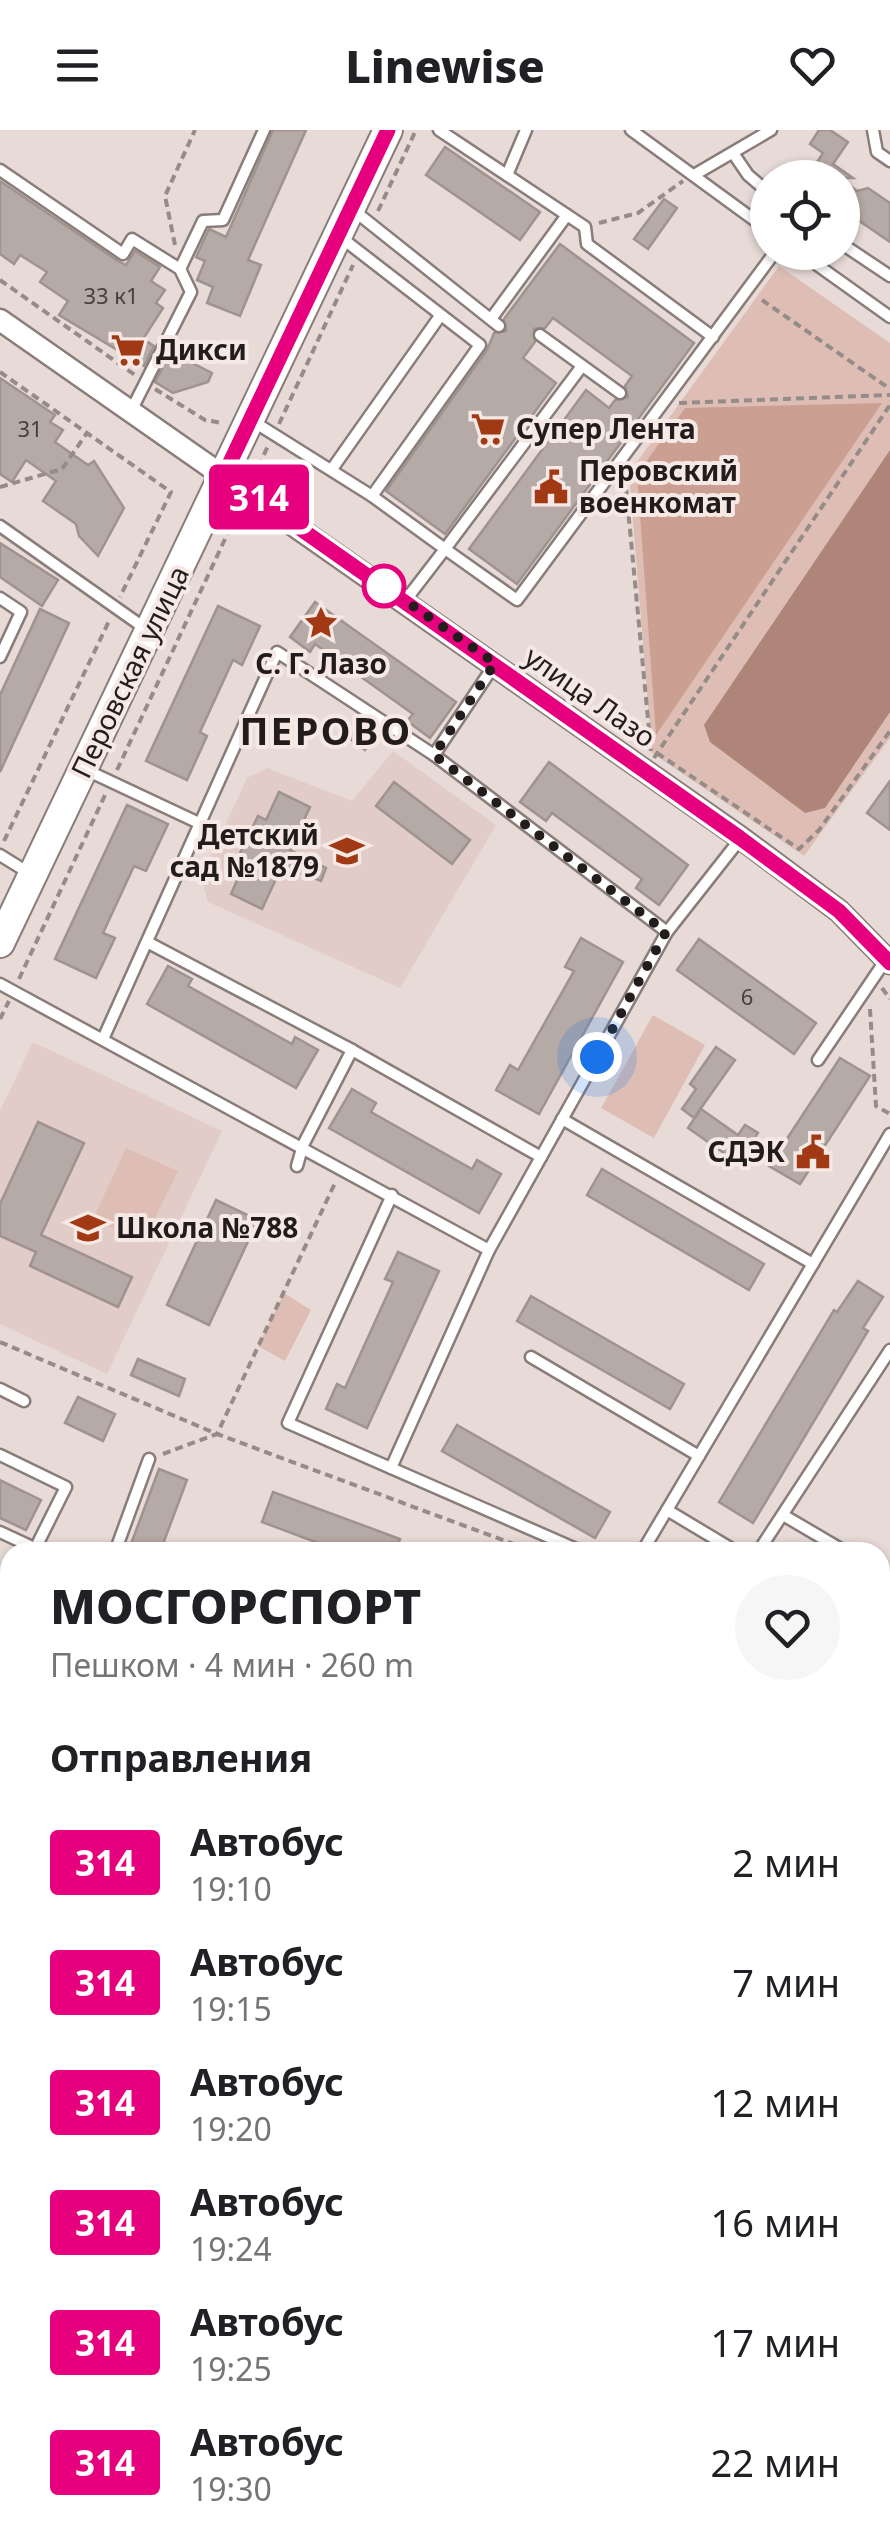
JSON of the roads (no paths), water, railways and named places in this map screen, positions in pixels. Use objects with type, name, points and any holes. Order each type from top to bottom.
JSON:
[{"type":"main road","name":"Перовская улица","points":[[0,943],[224,475],[349,244],[362,216],[388,130]]},
{"type":"street","name":"улица Лазо","points":[[0,320],[740,838],[839,911],[888,960]]},
{"type":"lane","points":[[180,269],[203,222],[224,220],[264,130]]},
{"type":"lane","points":[[440,130],[585,228],[587,244],[713,337]]},
{"type":"lane","points":[[507,175],[526,130]]},
{"type":"lane","points":[[631,130],[750,217]]},
{"type":"lane","points":[[694,175],[771,130]]},
{"type":"lane","points":[[873,130],[877,152],[890,161]]},
{"type":"lane","points":[[733,153],[750,177]]},
{"type":"lane","points":[[0,170],[123,254],[132,239],[180,269],[191,292],[130,412]]},
{"type":"lane","points":[[362,216],[495,323],[567,216]]},
{"type":"lane","points":[[349,244],[480,344],[372,496]]},
{"type":"lane","points":[[860,256],[890,276]]},
{"type":"lane","points":[[249,426],[332,469],[517,600],[649,414],[664,404],[763,270]]},
{"type":"lane","points":[[824,270],[890,317]]},
{"type":"lane","points":[[332,469],[440,316]]},
{"type":"lane","points":[[540,335],[620,394]]},
{"type":"lane","points":[[405,601],[582,366]]},
{"type":"lane","points":[[0,526],[150,631]]},
{"type":"lane","points":[[0,598],[21,612],[0,657]]},
{"type":"lane","points":[[104,1039],[277,652],[434,755],[666,932]]},
{"type":"lane","points":[[434,755],[495,663]]},
{"type":"lane","points":[[84,769],[201,824]]},
{"type":"lane","points":[[391,1468],[489,1250],[666,932],[740,838]]},
{"type":"lane","points":[[0,853],[33,874]]},
{"type":"lane","points":[[146,942],[352,1050],[541,1158]]},
{"type":"lane","points":[[818,1060],[888,960]]},
{"type":"lane","points":[[0,984],[303,1145],[489,1250]]},
{"type":"lane","points":[[297,1166],[303,1145],[352,1050]]},
{"type":"lane","points":[[562,1119],[813,1264]]},
{"type":"lane","points":[[648,1542],[890,1134]]},
{"type":"lane","points":[[392,1195],[288,1422],[561,1542]]},
{"type":"lane","points":[[765,1542],[890,1350]]},
{"type":"lane","points":[[531,1357],[699,1456]]},
{"type":"lane","points":[[0,1390],[24,1401]]},
{"type":"lane","points":[[0,1455],[66,1487],[43,1542]]},
{"type":"lane","points":[[119,1542],[149,1459]]},
{"type":"lane","points":[[667,1510],[720,1542]]},
{"type":"lane","points":[[783,1515],[829,1542]]},
{"type":"place","name":"Дикси","points":[[128,350]]},
{"type":"place","name":"Супер Лента","points":[[488,429]]},
{"type":"place","name":"Перовский военкомат","points":[[551,487]]},
{"type":"place","name":"С. Г. Лазо","points":[[321,623]]},
{"type":"place","name":"Детский сад №1879","points":[[347,851]]},
{"type":"place","name":"СДЭК","points":[[813,1152]]},
{"type":"place","name":"Школа №788","points":[[88,1228]]},
{"type":"district","name":"ПЕРОВО","points":[[326,732]]}]
